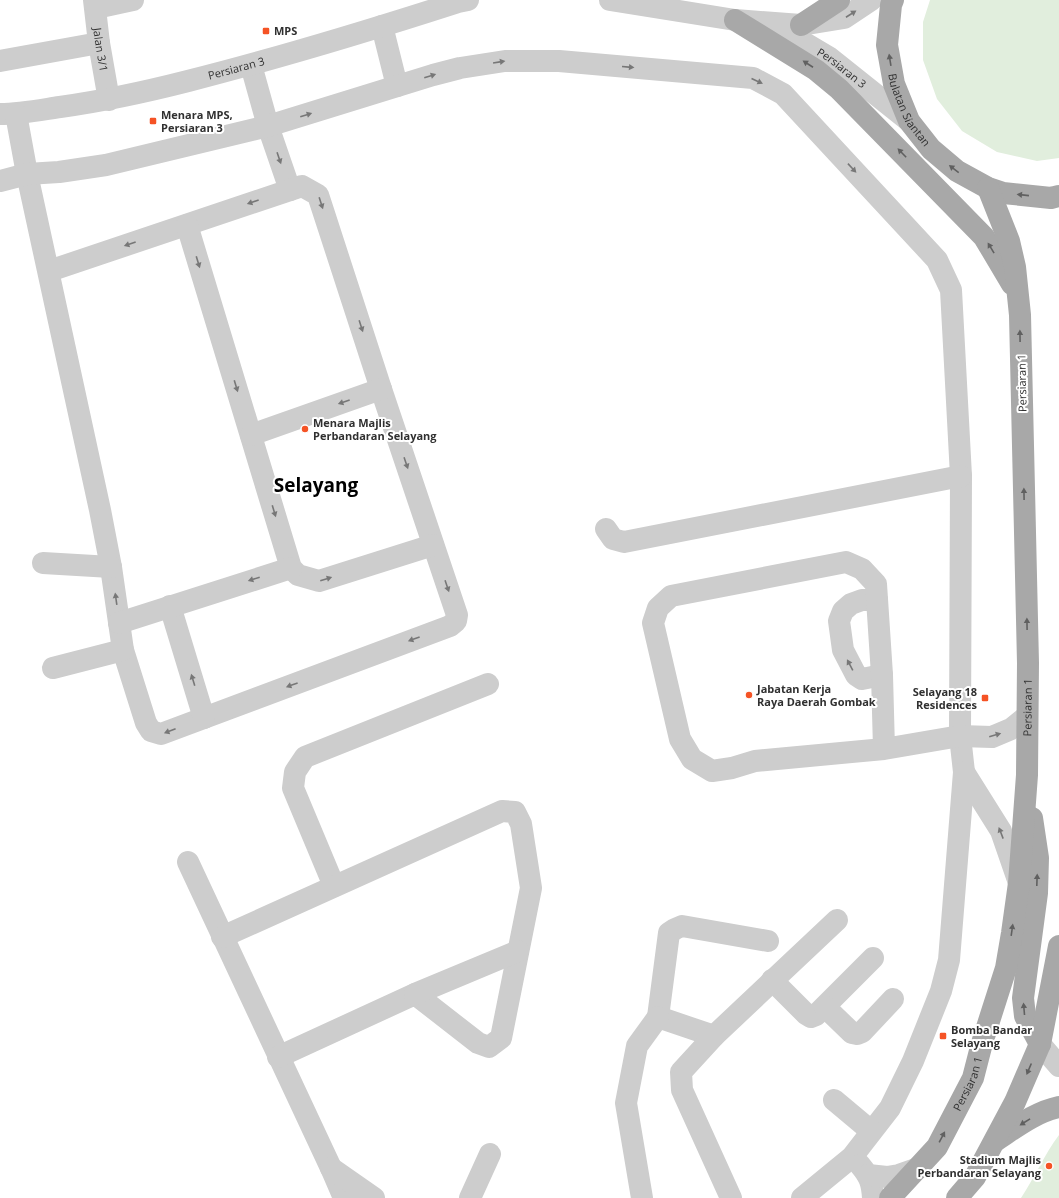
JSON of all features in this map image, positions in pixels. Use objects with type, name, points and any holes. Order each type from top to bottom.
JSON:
[{"type":"main road","points":[[801,25],[839,0]]},
{"type":"main road","name":"Bulatan Siantan","points":[[893,0],[891,5],[887,45],[894,84],[910,120],[931,149],[957,171],[988,188],[1003,193],[1051,198],[1059,196]]},
{"type":"main road","points":[[735,20],[816,70],[839,89],[984,237],[1018,294]]},
{"type":"main road","name":"Persiaran 1","points":[[890,1198],[919,1168],[937,1146],[973,1078],[982,1043],[1006,968],[1018,883],[1026,775],[1028,662],[1020,315],[1009,241],[988,188]]},
{"type":"main road","points":[[1026,775],[1038,858],[1037,893],[1023,998],[1025,1016],[1040,1044]]},
{"type":"main road","points":[[957,1198],[975,1177],[994,1142],[1015,1102],[1040,1044],[1058,960]]},
{"type":"main road","points":[[994,1142],[1037,1115],[1059,1107]]},
{"type":"street","points":[[95,4],[133,0]]},
{"type":"street","name":"Persiaran 3","points":[[8,114],[109,100],[147,92],[251,65],[468,0]]},
{"type":"street","name":"Persiaran 3","points":[[610,0],[735,20],[801,25],[844,18],[871,0]]},
{"type":"street","name":"Jalan 3/1","points":[[95,4],[99,43],[109,100]]},
{"type":"street","name":"Persiaran 3","points":[[769,22],[830,58],[910,120]]},
{"type":"street","points":[[382,26],[397,86]]},
{"type":"street","points":[[0,61],[99,43]]},
{"type":"street","points":[[0,181],[27,174],[59,172],[106,165],[268,126],[460,68],[505,61],[559,61],[753,78],[783,94],[937,260],[951,290],[961,476],[960,736],[964,772],[949,960],[941,992],[913,1061],[890,1108],[852,1157],[802,1198]]},
{"type":"street","points":[[251,65],[268,126],[290,190]]},
{"type":"street","points":[[8,114],[27,174],[49,271],[100,510],[111,567],[123,650],[146,723],[152,731],[161,734],[450,626],[456,621],[457,615],[318,195],[302,186],[49,271]]},
{"type":"street","points":[[187,225],[291,568],[298,575],[319,581],[433,545]]},
{"type":"street","points":[[251,435],[381,389]]},
{"type":"street","points":[[606,529],[613,539],[624,542],[961,476]]},
{"type":"street","points":[[884,748],[882,675],[876,584],[862,569],[846,562],[672,596],[658,608],[653,623],[680,739],[692,759],[712,771],[732,768],[755,761],[884,748],[960,736],[992,737],[1011,729],[1026,718]]},
{"type":"street","points":[[42,563],[111,567]]},
{"type":"street","points":[[119,623],[291,568]]},
{"type":"street","points":[[877,600],[862,600],[851,604],[843,611],[839,621],[843,650],[856,675],[862,679],[882,675]]},
{"type":"street","points":[[170,606],[204,718]]},
{"type":"street","points":[[53,668],[123,650]]},
{"type":"street","points":[[334,886],[293,788],[295,772],[305,757],[488,684]]},
{"type":"street","points":[[964,772],[1001,831],[1018,883]]},
{"type":"street","points":[[222,937],[502,811],[515,812],[521,824],[532,888],[500,1038],[489,1047],[478,1042],[415,994]]},
{"type":"street","points":[[188,862],[344,1198]]},
{"type":"street","points":[[731,1198],[682,1090],[681,1072],[714,1036],[836,920]]},
{"type":"street","points":[[642,1198],[626,1103],[637,1046],[658,1018],[669,934],[682,926],[768,941]]},
{"type":"street","points":[[278,1057],[415,994],[518,951]]},
{"type":"street","points":[[772,980],[806,1014],[811,1016],[816,1015],[873,958]]},
{"type":"street","points":[[825,1007],[852,1033],[857,1034],[862,1032],[893,999]]},
{"type":"street","points":[[658,1018],[714,1036]]},
{"type":"street","points":[[1040,1044],[1059,1066]]},
{"type":"street","points":[[834,1100],[872,1131]]},
{"type":"street","points":[[470,1198],[490,1154]]},
{"type":"street","points":[[852,1157],[868,1175],[873,1189],[873,1198]]},
{"type":"street","points":[[331,1168],[374,1198]]},
{"type":"street","points":[[868,1175],[888,1177],[919,1168]]},
{"type":"green space","points":[[930,0],[1059,0],[1059,158],[1037,161],[997,152],[962,131],[937,99],[923,60],[923,22]]},
{"type":"green space","name":"Stadium Majlis Perbandaran Selayang","points":[[1059,1135],[1059,1198],[1021,1198],[1049,1150]]},
{"type":"place","name":"MPS","points":[[266,31]]},
{"type":"place","name":"Menara MPS, Persiaran 3","points":[[153,121]]},
{"type":"place","name":"Menara Majlis Perbandaran Selayang","points":[[305,429]]},
{"type":"place","name":"Jabatan Kerja Raya Daerah Gombak","points":[[749,695]]},
{"type":"place","name":"Selayang 18 Residences","points":[[985,698]]},
{"type":"place","name":"Bomba Bandar Selayang","points":[[943,1036]]},
{"type":"place","name":"Stadium Majlis Perbandaran Selayang","points":[[1049,1166]]},
{"type":"district","name":"Selayang","points":[[316,485]]}]
